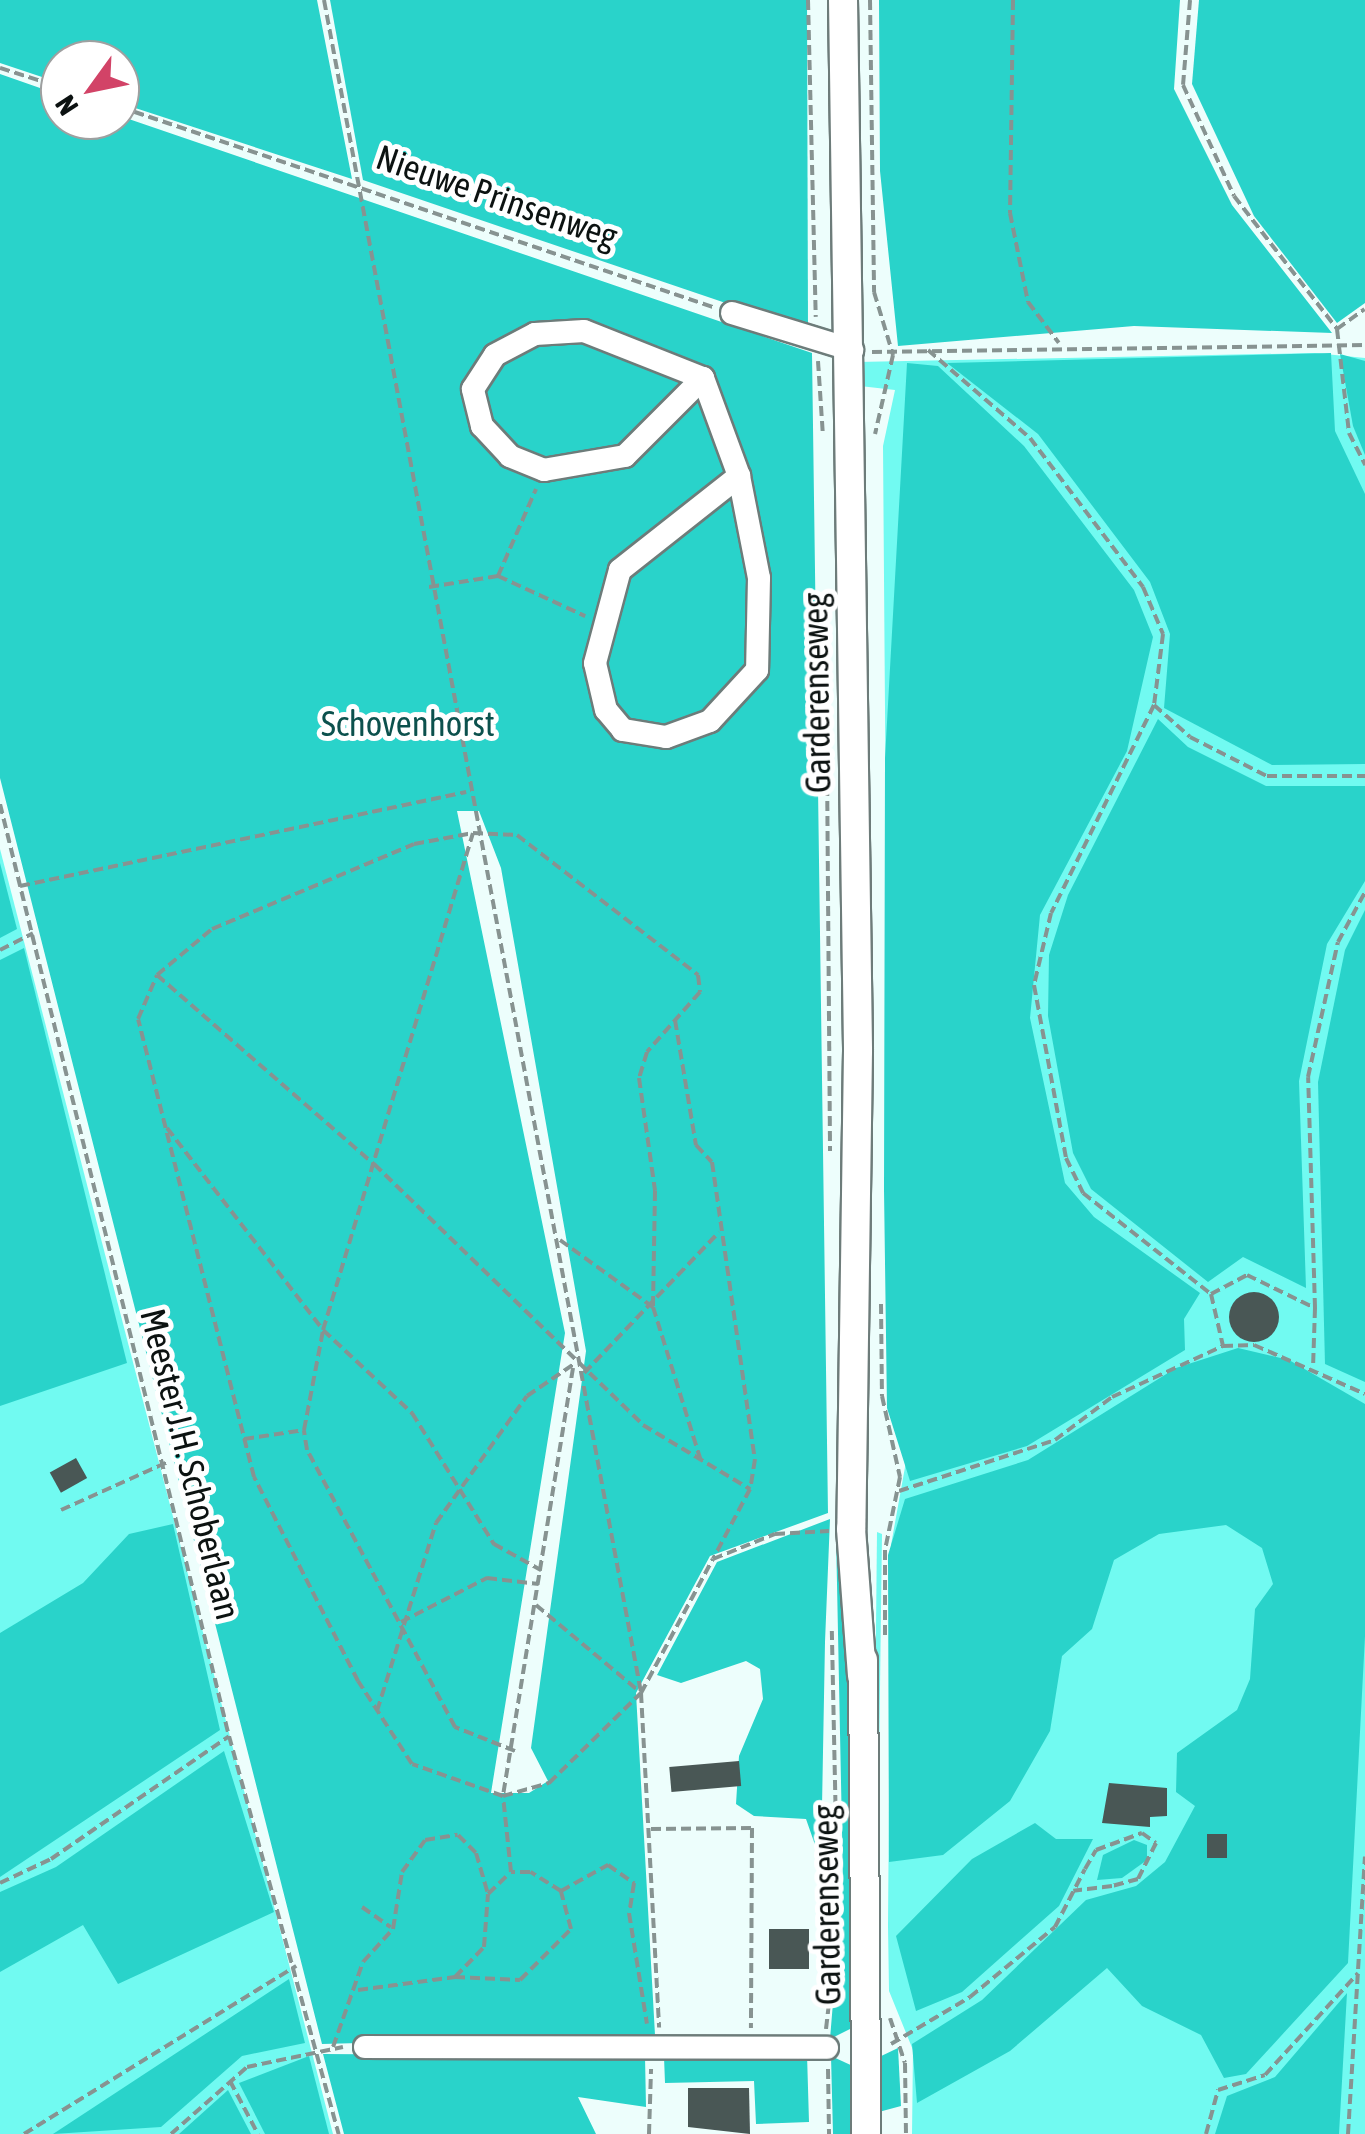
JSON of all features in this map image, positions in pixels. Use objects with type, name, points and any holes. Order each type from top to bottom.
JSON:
[{"type":"main road","name":"Garderenseweg","points":[[843,0],[852,350],[859,1384],[870,1528],[862,1676],[866,2134]]},
{"type":"street","points":[[732,313],[817,343],[852,350]]},
{"type":"street","points":[[703,378],[625,456],[544,470],[510,456],[482,426],[472,389],[495,356],[535,334],[584,331],[703,378],[739,476],[759,578],[757,670],[736,698],[710,721],[666,737],[622,730],[606,710],[595,664],[600,623],[620,570],[739,476]]},
{"type":"street","points":[[366,2047],[827,2048]]},
{"type":"path","points":[[324,0],[473,833],[560,1240],[574,1364],[641,1693],[652,1830],[655,2048],[649,2134]]},
{"type":"path","points":[[808,0],[817,343]]},
{"type":"path","points":[[870,0],[874,292],[893,355],[1059,344],[1336,340],[1365,345]]},
{"type":"path","points":[[1013,0],[1010,213],[1028,302],[1059,344]]},
{"type":"path","points":[[1190,0],[1183,85],[1234,196],[1337,330],[1349,433],[1365,466]]},
{"type":"path","points":[[0,68],[40,81]]},
{"type":"path","name":"Nieuwe Prinsenweg","points":[[140,114],[732,313]]},
{"type":"path","points":[[1337,330],[1365,310]]},
{"type":"path","points":[[928,350],[1030,438],[1143,587],[1162,634],[1154,705],[1051,913],[1034,985],[1066,1158],[1082,1193],[1211,1294],[1223,1346]]},
{"type":"path","points":[[498,576],[544,470]]},
{"type":"path","points":[[429,588],[498,576],[600,623]]},
{"type":"path","points":[[1154,705],[1190,738],[1267,776],[1365,776]]},
{"type":"path","points":[[20,886],[466,792]]},
{"type":"path","name":"Meester J.H. Schoberlaan","points":[[0,804],[168,1462],[229,1736],[340,2134]]},
{"type":"path","points":[[473,833],[323,1330],[304,1430],[306,1450],[455,1727],[515,1751]]},
{"type":"path","points":[[675,1017],[720,1230],[755,1459],[750,1489],[641,1693],[549,1783],[502,1796],[412,1764],[378,1711],[254,1477],[138,1019],[157,975],[212,930],[414,844],[473,833],[517,835],[685,957],[700,992],[675,1017],[638,1078],[655,1191],[653,1307],[703,1465]]},
{"type":"path","points":[[1313,1367],[1315,1308],[1308,1077],[1338,942],[1365,892]]},
{"type":"path","points":[[0,950],[34,932]]},
{"type":"path","points":[[157,975],[374,1164],[584,1373],[703,1465],[750,1489]]},
{"type":"path","points":[[164,1124],[323,1330],[412,1413],[494,1544],[541,1570]]},
{"type":"path","points":[[584,1373],[653,1307],[720,1230]]},
{"type":"path","points":[[560,1240],[653,1307]]},
{"type":"path","points":[[1211,1294],[1247,1275],[1315,1308]]},
{"type":"path","points":[[899,1491],[1055,1440],[1112,1397],[1223,1346],[1254,1345],[1313,1367],[1365,1394]]},
{"type":"path","points":[[378,1711],[399,1622],[458,1489],[527,1396],[574,1364]]},
{"type":"path","points":[[511,1872],[502,1796],[515,1751],[574,1364]]},
{"type":"path","points":[[244,1439],[304,1430]]},
{"type":"path","points":[[61,1510],[168,1462]]},
{"type":"path","points":[[712,1559],[775,1534],[823,1531]]},
{"type":"path","points":[[399,1622],[486,1578],[539,1584]]},
{"type":"path","points":[[536,1605],[641,1693]]},
{"type":"path","points":[[0,1883],[51,1860],[229,1736]]},
{"type":"path","points":[[652,1830],[752,1828],[751,2048]]},
{"type":"path","points":[[906,2134],[900,2041],[1055,1926],[1070,1898],[1078,1883],[1085,1868],[1096,1850],[1142,1834],[1156,1843],[1138,1879],[1112,1886],[1093,1888],[1073,1891]]},
{"type":"path","points":[[333,2047],[358,1990],[362,1962],[393,1929],[402,1872],[425,1840],[458,1835],[476,1853],[488,1894],[484,1947],[456,1977]]},
{"type":"path","points":[[1348,2134],[1365,1857]]},
{"type":"path","points":[[561,1891],[581,1872],[608,1865],[634,1883],[629,1912],[655,2048]]},
{"type":"path","points":[[358,1990],[456,1977],[520,1980],[571,1929],[561,1891],[530,1872],[511,1872],[488,1894]]},
{"type":"path","points":[[362,1907],[393,1929]]},
{"type":"path","points":[[24,2134],[296,1966]]},
{"type":"path","points":[[1206,2134],[1218,2090],[1265,2075],[1358,1973]]},
{"type":"path","points":[[171,2134],[247,2066],[316,2048],[366,2047]]},
{"type":"path","points":[[230,2081],[258,2134]]},
{"type":"shaded area","points":[[1315,353],[1365,358],[1365,2134],[912,2134],[913,2050],[889,1991],[888,1926],[891,1545],[907,1456],[890,1369],[883,446],[895,390],[860,386],[857,362]]},
{"type":"shaded area","points":[[0,849],[333,2134],[0,2134]]},
{"type":"shaded area","points":[[877,1532],[882,1534],[877,1918],[873,1916]]},
{"type":"green space","points":[[0,0],[317,0],[352,179],[140,110],[140,40],[40,40],[40,76],[0,63]]},
{"type":"green space","points":[[330,0],[807,0],[808,331],[363,180]]},
{"type":"green space","points":[[879,0],[1180,0],[1174,89],[1232,205],[1332,333],[1134,326],[898,346],[880,171]]},
{"type":"green space","points":[[1199,0],[1365,0],[1365,303],[1337,323],[1254,216],[1192,84]]},
{"type":"green space","name":"Schovenhorst","points":[[0,74],[40,88],[40,140],[140,140],[140,123],[812,353],[828,1513],[710,1556],[636,1693],[655,2035],[322,2044],[0,778]],"holes":[[[457,811],[479,811],[501,868],[586,1351],[531,1748],[548,1781],[529,1793],[491,1793],[565,1333]]]},
{"type":"green space","points":[[1331,353],[1335,431],[1365,494],[1365,764],[1272,765],[1164,708],[1170,634],[1150,582],[1038,434],[947,363]]},
{"type":"green space","points":[[1340,354],[1365,361],[1365,455],[1353,426]]},
{"type":"green space","points":[[907,363],[938,366],[1024,446],[1134,590],[1153,637],[1127,751],[1040,915],[1030,1018],[1065,1183],[1094,1217],[1200,1293],[1184,1319],[1185,1350],[1027,1446],[910,1481],[887,1408],[884,1190],[885,758]]},
{"type":"green space","points":[[1158,719],[1188,747],[1266,786],[1365,786],[1365,881],[1327,944],[1299,1081],[1306,1288],[1243,1257],[1208,1282],[1091,1189],[1073,1153],[1048,1016],[1049,955],[1068,895]]},
{"type":"green space","points":[[0,863],[17,929],[0,938]]},
{"type":"green space","points":[[1365,910],[1365,1382],[1325,1364],[1318,1082],[1345,950]]},
{"type":"green space","points":[[24,948],[127,1363],[0,1406],[0,960]]},
{"type":"green space","points":[[1238,1348],[1289,1360],[1365,1404],[1365,1636],[1348,1963],[1246,2074],[1224,2078],[1201,2035],[1142,2006],[1107,1968],[1010,2051],[917,2103],[912,2044],[982,2000],[1086,1900],[1136,1886],[1165,1862],[1195,1806],[1176,1792],[1177,1753],[1237,1710],[1250,1679],[1255,1609],[1273,1584],[1262,1548],[1226,1525],[1159,1534],[1114,1560],[1092,1629],[1062,1656],[1050,1731],[1010,1801],[943,1855],[889,1862],[888,1555],[905,1499],[1028,1460],[1176,1368]]},
{"type":"green space","points":[[830,1519],[821,1862],[806,1819],[754,1816],[736,1804],[739,1756],[763,1699],[760,1669],[746,1661],[681,1683],[657,1675],[717,1562]]},
{"type":"green space","points":[[173,1524],[220,1730],[0,1877],[0,1633],[83,1583],[129,1534]]},
{"type":"green space","points":[[844,1533],[854,2027],[830,2039],[843,1881],[836,1534]]},
{"type":"green space","points":[[224,1751],[274,1912],[118,1984],[83,1925],[0,1972],[0,1892],[56,1867]]},
{"type":"green space","points":[[1035,1823],[1056,1839],[1093,1839],[1059,1906],[962,1992],[916,2011],[896,1936],[972,1859]]},
{"type":"green space","points":[[1134,1840],[1147,1845],[1147,1860],[1122,1878],[1097,1880],[1103,1855]]},
{"type":"green space","points":[[289,1979],[305,2043],[242,2056],[161,2127],[53,2134]]},
{"type":"green space","points":[[1347,1993],[1339,2134],[1215,2134],[1227,2096],[1275,2077]]},
{"type":"green space","points":[[898,2048],[901,2106],[875,2113],[875,2059]]},
{"type":"green space","points":[[323,2054],[645,2056],[646,2107],[578,2097],[596,2134],[344,2134]]},
{"type":"green space","points":[[807,2054],[809,2122],[756,2124],[754,2081],[665,2083],[664,2057]]},
{"type":"green space","points":[[309,2056],[329,2134],[265,2134],[239,2083]]},
{"type":"green space","points":[[831,2056],[855,2067],[855,2134],[833,2134]]},
{"type":"green space","points":[[228,2090],[251,2134],[179,2134]]},
{"type":"building","points":[[1254,1292],[1272,1299],[1279,1317],[1272,1335],[1254,1342],[1236,1335],[1229,1317],[1236,1299]]},
{"type":"building","points":[[76,1458],[87,1478],[61,1493],[50,1473]]},
{"type":"building","points":[[739,1761],[741,1786],[671,1792],[669,1767]]},
{"type":"building","points":[[1109,1783],[1167,1788],[1167,1816],[1150,1817],[1150,1827],[1102,1823]]},
{"type":"building","points":[[1207,1834],[1227,1834],[1227,1858],[1207,1858]]},
{"type":"building","points":[[769,1929],[809,1929],[809,1969],[769,1969]]},
{"type":"building","points":[[688,2088],[749,2088],[750,2134],[688,2127]]}]
